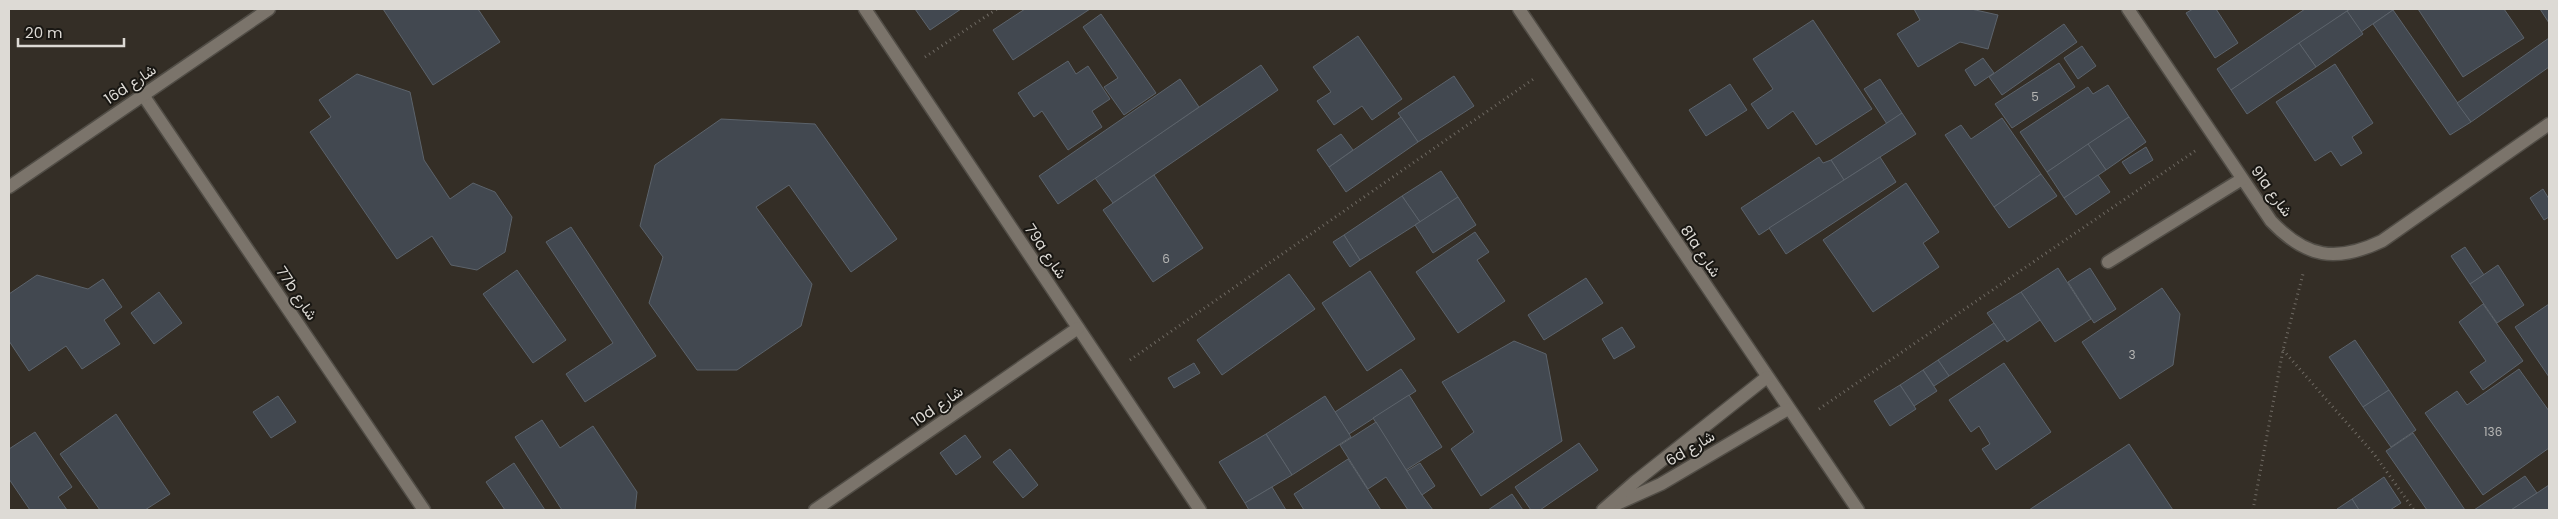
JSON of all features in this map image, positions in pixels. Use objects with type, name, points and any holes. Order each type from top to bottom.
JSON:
[{"type":"street","name":"16d شارع","points":[[9,187],[269,9]]},
{"type":"street","name":"79a شارع","points":[[865,9],[1200,510]]},
{"type":"street","name":"81a شارع","points":[[1518,9],[1858,510]]},
{"type":"street","name":"91a شارع","points":[[2128,9],[2271,221],[2288,239],[2310,251],[2334,255],[2359,252],[2382,241],[2549,124]]},
{"type":"street","name":"77b شارع","points":[[144,95],[424,510]]},
{"type":"street","points":[[2108,262],[2242,179]]},
{"type":"street","name":"10d شارع","points":[[815,510],[1078,328]]},
{"type":"street","name":"6d شارع","points":[[1604,510],[1636,481],[1767,377]]},
{"type":"street","name":"6d شارع","points":[[1604,510],[1662,484],[1788,409]]},
{"type":"path","points":[[906,70],[997,9]]},
{"type":"path","points":[[1109,374],[1556,64]]},
{"type":"path","points":[[1799,424],[2214,138]]},
{"type":"path","points":[[2253,510],[2283,350],[2310,251]]},
{"type":"path","points":[[2283,350],[2374,454],[2414,510]]},
{"type":"building","points":[[383,9],[478,9],[500,42],[433,85]]},
{"type":"building","points":[[915,9],[961,9],[930,30]]},
{"type":"building","points":[[1025,9],[1090,9],[1013,60],[993,30]]},
{"type":"building","points":[[1914,9],[1971,9],[1998,15],[1988,49],[1960,42],[1918,67],[1897,34],[1920,20]]},
{"type":"building","points":[[2193,9],[2216,9],[2238,43],[2215,58],[2186,13]]},
{"type":"building","points":[[2305,9],[2350,9],[2231,90],[2217,69]]},
{"type":"building","points":[[2350,9],[2393,10],[2361,32],[2347,11]]},
{"type":"building","points":[[2418,9],[2504,9],[2524,38],[2463,77]]},
{"type":"building","points":[[2540,9],[2549,9],[2549,23]]},
{"type":"building","points":[[2393,10],[2471,122],[2450,135],[2373,24]]},
{"type":"building","points":[[2347,11],[2363,34],[2316,67],[2299,43]]},
{"type":"building","points":[[1101,14],[1156,93],[1124,115],[1104,87],[1118,78],[1083,27]]},
{"type":"building","points":[[1813,20],[1872,109],[1816,145],[1793,111],[1768,129],[1751,104],[1773,89],[1753,59]]},
{"type":"building","points":[[2064,24],[2077,42],[2002,95],[1989,77]]},
{"type":"building","points":[[1358,36],[1402,99],[1372,120],[1362,106],[1334,125],[1317,101],[1331,92],[1313,67]]},
{"type":"building","points":[[2549,38],[2549,67],[2471,122],[2457,103]]},
{"type":"building","points":[[2299,43],[2316,67],[2247,114],[2231,90]]},
{"type":"building","points":[[2082,46],[2096,66],[2078,79],[2064,58]]},
{"type":"building","points":[[1983,58],[1994,73],[1975,86],[1965,70]]},
{"type":"building","points":[[1068,61],[1076,74],[1088,66],[1110,99],[1092,111],[1102,127],[1068,150],[1042,111],[1034,117],[1018,93]]},
{"type":"building","points":[[2059,63],[2075,87],[2012,128],[1995,104]]},
{"type":"building","points":[[2335,64],[2373,123],[2352,137],[2362,153],[2341,166],[2331,151],[2315,161],[2276,102]]},
{"type":"building","points":[[1261,65],[1278,90],[1113,203],[1095,178]]},
{"type":"building","points":[[357,74],[410,92],[424,160],[450,199],[473,183],[495,192],[512,217],[505,252],[477,270],[451,265],[432,236],[397,259],[310,132],[331,117],[319,100]]},
{"type":"building","points":[[1454,76],[1474,106],[1418,142],[1398,113]]},
{"type":"building","points":[[1180,79],[1199,107],[1058,204],[1039,176]]},
{"type":"building","points":[[1880,79],[1902,113],[1887,124],[1864,89]]},
{"type":"building","points":[[1730,84],[1747,110],[1706,136],[1689,110]]},
{"type":"building","points":[[2108,85],[2129,117],[2047,172],[2020,132],[2088,87],[2093,94]]},
{"type":"building","points":[[1902,113],[1916,134],[1844,180],[1831,160]]},
{"type":"building","points":[[1401,117],[1418,142],[1346,192],[1329,167]]},
{"type":"building","points":[[2129,117],[2146,142],[2106,170],[2088,144]]},
{"type":"building","points":[[2002,118],[2041,174],[1994,207],[1945,135],[1961,125],[1971,139]]},
{"type":"building","points":[[721,119],[815,124],[897,239],[851,272],[789,185],[756,207],[812,284],[801,326],[737,370],[697,370],[649,303],[663,257],[640,226],[655,165]]},
{"type":"building","points":[[1341,134],[1353,150],[1329,167],[1317,150]]},
{"type":"building","points":[[2088,144],[2106,170],[2064,198],[2047,172]]},
{"type":"building","points":[[2146,147],[2153,160],[2130,174],[2122,162]]},
{"type":"building","points":[[1819,157],[1823,163],[1831,160],[1844,180],[1759,235],[1741,208]]},
{"type":"building","points":[[1880,157],[1896,182],[1786,254],[1769,228]]},
{"type":"building","points":[[1441,171],[1458,197],[1420,222],[1402,196]]},
{"type":"building","points":[[2041,174],[2057,196],[2009,228],[1994,207]]},
{"type":"building","points":[[1154,175],[1203,248],[1153,282],[1103,210]]},
{"type":"building","points":[[2098,175],[2110,192],[2076,215],[2064,198]]},
{"type":"building","points":[[1906,183],[1939,232],[1923,243],[1939,267],[1873,312],[1823,240]]},
{"type":"building","points":[[2543,189],[2549,199],[2549,217],[2544,220],[2530,198]]},
{"type":"building","points":[[1402,196],[1420,222],[1360,260],[1344,235]]},
{"type":"building","points":[[1458,197],[1476,225],[1433,253],[1415,225]]},
{"type":"building","points":[[571,227],[656,356],[585,402],[566,374],[613,343],[546,242]]},
{"type":"building","points":[[1475,232],[1489,252],[1477,260],[1505,301],[1458,333],[1416,272]]},
{"type":"building","points":[[1344,235],[1360,260],[1350,267],[1333,242]]},
{"type":"building","points":[[2465,247],[2484,275],[2470,284],[2451,256]]},
{"type":"building","points":[[2498,265],[2524,305],[2497,323],[2470,284]]},
{"type":"building","points":[[2058,268],[2091,319],[2055,342],[2021,292]]},
{"type":"building","points":[[2090,268],[2116,309],[2094,323],[2068,282]]},
{"type":"building","points":[[517,270],[566,340],[533,363],[483,294]]},
{"type":"building","points":[[1370,271],[1415,339],[1367,371],[1322,303]]},
{"type":"building","points":[[1289,274],[1315,309],[1222,375],[1197,340]]},
{"type":"building","points":[[37,275],[88,289],[103,279],[122,307],[104,320],[120,344],[82,369],[66,346],[29,371],[9,341],[9,294]]},
{"type":"building","points":[[1586,278],[1603,303],[1544,340],[1528,315]]},
{"type":"building","points":[[2162,288],[2180,314],[2173,365],[2120,399],[2082,342]]},
{"type":"building","points":[[159,292],[182,323],[154,344],[131,313]]},
{"type":"building","points":[[2021,292],[2040,320],[2007,342],[1987,313]]},
{"type":"building","points":[[2483,304],[2523,361],[2483,390],[2470,372],[2486,361],[2459,322]]},
{"type":"building","points":[[2549,304],[2549,377],[2515,327]]},
{"type":"building","points":[[1994,323],[2005,339],[1949,376],[1938,360]]},
{"type":"building","points":[[1622,327],[1635,347],[1614,359],[1602,339]]},
{"type":"building","points":[[2355,340],[2389,390],[2363,407],[2329,357]]},
{"type":"building","points":[[1514,341],[1546,354],[1562,441],[1481,496],[1451,449],[1474,432],[1442,382]]},
{"type":"building","points":[[1938,360],[1949,376],[1934,386],[1923,370]]},
{"type":"building","points":[[1194,363],[1200,373],[1174,388],[1168,378]]},
{"type":"building","points":[[2004,363],[2051,432],[1996,470],[1982,449],[1990,444],[1979,426],[1971,432],[1949,400]]},
{"type":"building","points":[[1401,369],[1416,391],[1349,434],[1335,412]]},
{"type":"building","points":[[2519,369],[2549,411],[2549,448],[2483,495],[2425,413],[2457,391],[2467,405]]},
{"type":"building","points":[[1923,370],[1937,391],[1914,406],[1900,385]]},
{"type":"building","points":[[1900,385],[1916,409],[1890,426],[1874,401]]},
{"type":"building","points":[[2389,390],[2416,430],[2391,447],[2363,407]]},
{"type":"building","points":[[1409,395],[1442,447],[1406,470],[1373,418]]},
{"type":"building","points":[[278,396],[296,422],[271,438],[253,412]]},
{"type":"building","points":[[1325,396],[1351,437],[1292,475],[1266,434]]},
{"type":"building","points":[[116,414],[170,494],[145,510],[100,510],[60,454]]},
{"type":"building","points":[[542,420],[560,448],[593,426],[637,492],[635,510],[562,510],[515,437]]},
{"type":"building","points":[[1376,422],[1433,510],[1408,510],[1386,477],[1368,489],[1340,445]]},
{"type":"building","points":[[35,432],[72,487],[58,497],[67,510],[30,510],[9,479],[9,449]]},
{"type":"building","points":[[2413,433],[2465,510],[2427,510],[2386,451]]},
{"type":"building","points":[[1266,434],[1292,475],[1245,503],[1219,462]]},
{"type":"building","points":[[965,435],[981,457],[956,475],[940,453]]},
{"type":"building","points":[[1579,443],[1598,470],[1540,510],[1531,510],[1515,487]]},
{"type":"building","points":[[2129,444],[2173,510],[2029,510]]},
{"type":"building","points":[[1010,449],[1038,485],[1023,498],[993,462]]},
{"type":"building","points":[[1348,459],[1381,510],[1304,510],[1294,494]]},
{"type":"building","points":[[514,463],[545,510],[505,510],[486,482]]},
{"type":"building","points":[[1420,463],[1435,486],[1422,495],[1407,471]]},
{"type":"building","points":[[2525,476],[2537,493],[2511,510],[2474,510]]},
{"type":"building","points":[[2384,477],[2401,503],[2390,510],[2359,510],[2352,499]]},
{"type":"building","points":[[2549,485],[2549,510],[2511,510],[2537,493]]},
{"type":"building","points":[[1272,487],[1286,510],[1249,510],[1245,503]]},
{"type":"building","points":[[1512,494],[1523,510],[1488,510]]},
{"type":"building","points":[[2352,499],[2359,510],[2337,510],[2337,509]]}]
